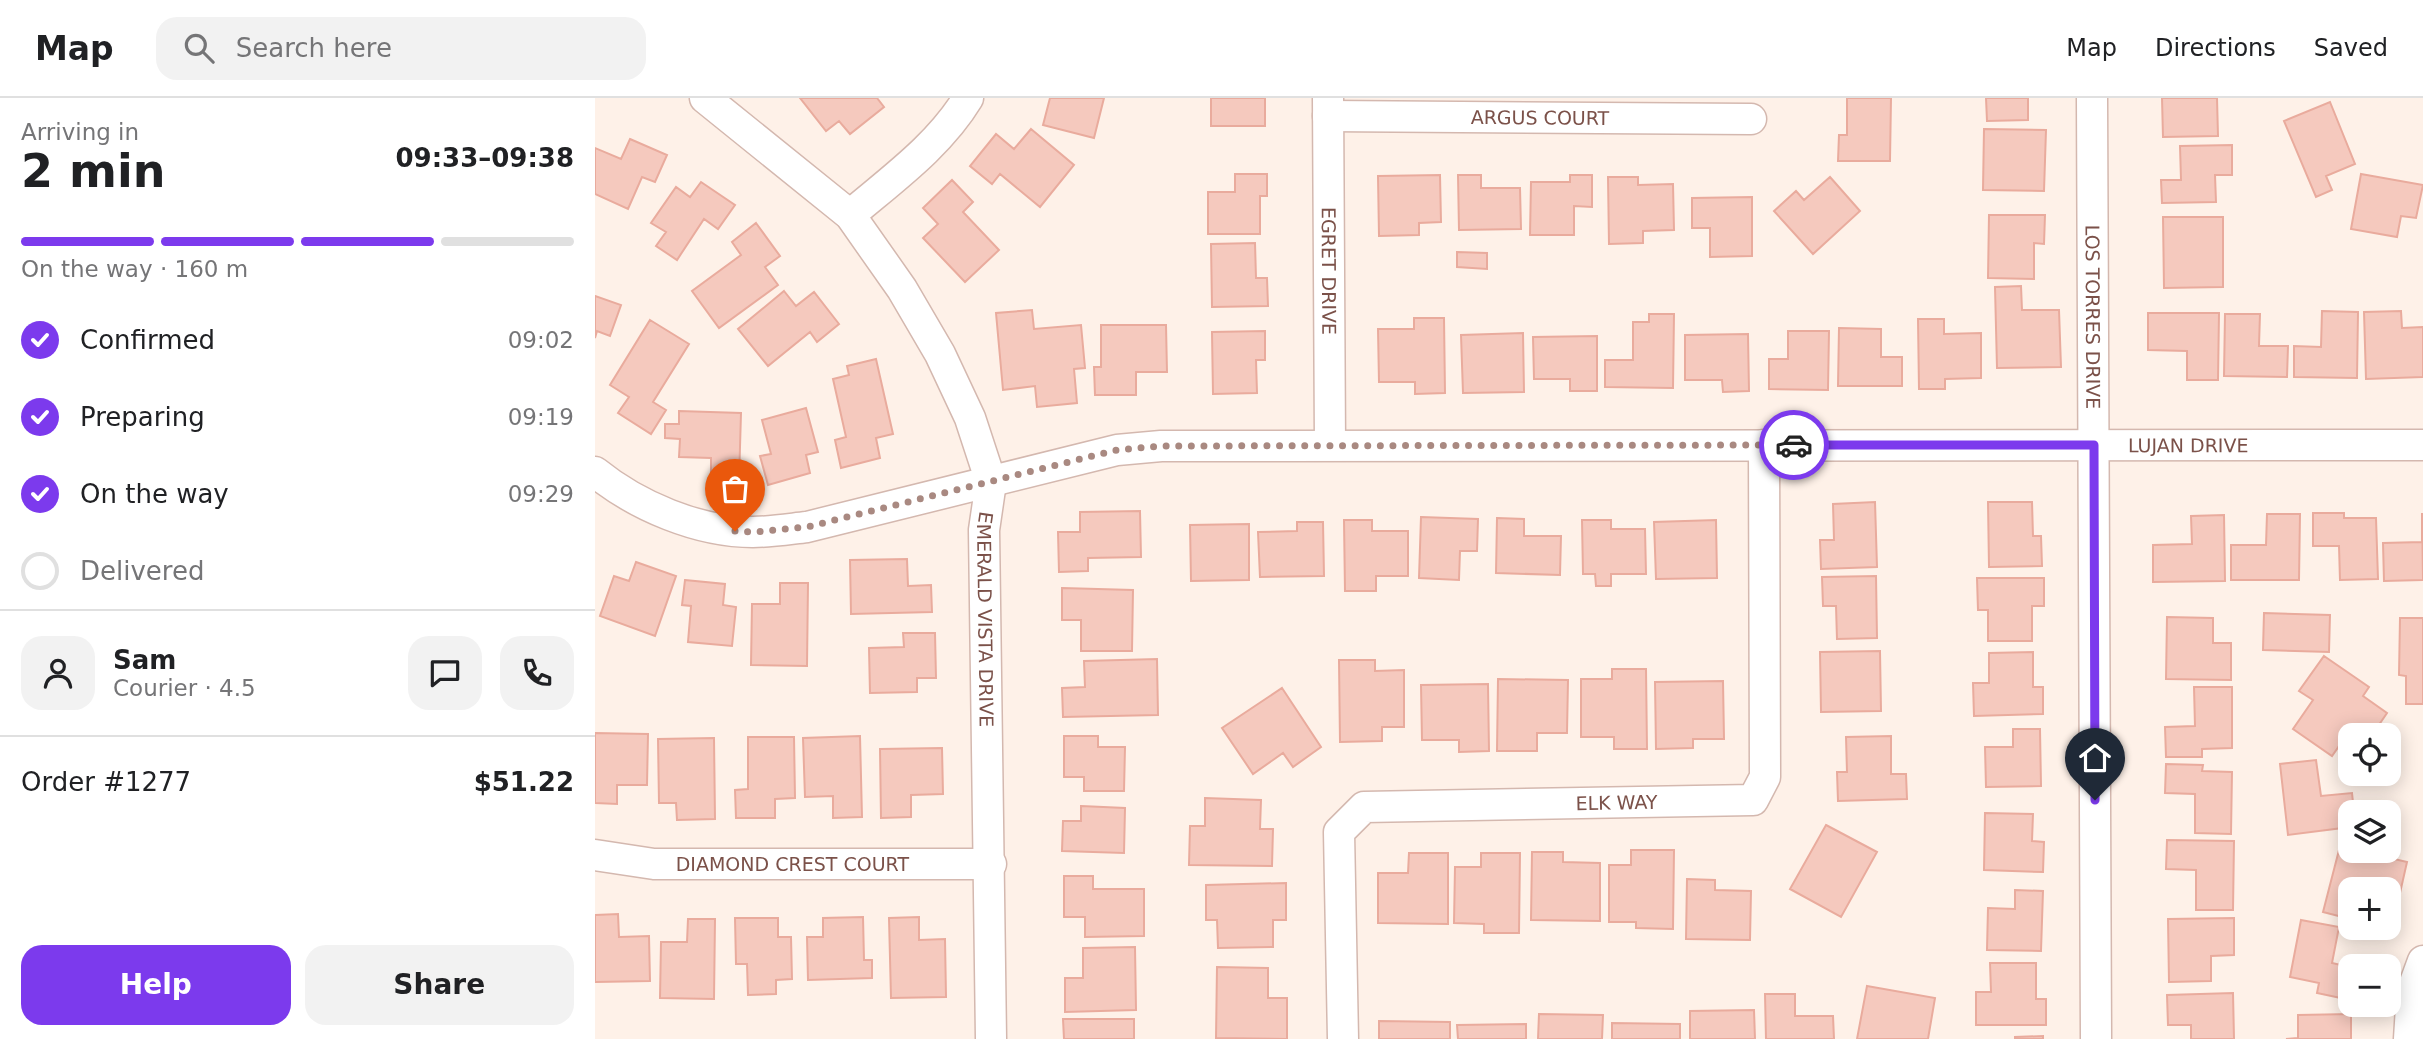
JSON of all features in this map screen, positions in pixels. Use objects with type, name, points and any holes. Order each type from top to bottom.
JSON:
[{"type":"street","name":"EMERALD VISTA DRIVE","points":[[705,98],[849,215],[902,289],[940,354],[970,418],[991,482],[984,530],[991,864],[991,1039]]},
{"type":"street","points":[[849,215],[920,155],[943,132],[968,98]]},
{"type":"street","name":"LOS TORRES DRIVE","points":[[2092,98],[2096,1039]]},
{"type":"street","name":"ARGUS COURT","points":[[1328,107],[1751,119]]},
{"type":"street","name":"EGRET DRIVE","points":[[1328,107],[1330,445]]},
{"type":"street","name":"ELK WAY","points":[[1343,1039],[1339,832],[1364,807],[1753,800],[1765,777],[1765,445]]},
{"type":"street","name":"LUJAN DRIVE","points":[[595,472],[619,491],[685,519],[716,529],[754,532],[807,527],[1117,450],[1161,446],[2423,445]]},
{"type":"street","name":"DIAMOND CREST COURT","points":[[595,855],[654,864],[991,864]]},
{"type":"street","points":[[2409,1039],[2412,990],[2423,961]]},
{"type":"building","points":[[800,98],[877,98],[884,107],[850,134],[839,121],[826,131]]},
{"type":"building","points":[[1050,98],[1104,98],[1094,138],[1043,125]]},
{"type":"building","points":[[1211,98],[1265,98],[1265,126],[1211,126]]},
{"type":"building","points":[[1847,98],[1891,98],[1890,161],[1838,161],[1839,135],[1847,135]]},
{"type":"building","points":[[1986,98],[2028,98],[2028,120],[1987,121]]},
{"type":"building","points":[[2162,98],[2217,98],[2218,136],[2163,137]]},
{"type":"building","points":[[2330,102],[2355,164],[2326,176],[2332,190],[2316,197],[2284,121]]},
{"type":"building","points":[[1031,129],[1074,165],[1040,207],[1000,174],[992,184],[970,166],[996,134],[1014,149]]},
{"type":"building","points":[[1984,129],[2046,130],[2044,191],[1983,190]]},
{"type":"building","points":[[630,139],[667,155],[655,182],[642,177],[628,209],[595,194],[595,148],[621,159]]},
{"type":"building","points":[[2232,145],[2232,175],[2215,175],[2216,202],[2162,203],[2161,180],[2181,180],[2180,146]]},
{"type":"building","points":[[1235,174],[1267,174],[1267,196],[1260,196],[1260,234],[1208,234],[1208,192],[1235,192]]},
{"type":"building","points":[[2361,174],[2423,185],[2416,218],[2401,216],[2397,237],[2351,229]]},
{"type":"building","points":[[1440,175],[1441,222],[1419,223],[1419,235],[1379,236],[1378,176]]},
{"type":"building","points":[[1458,175],[1481,175],[1481,188],[1520,188],[1521,229],[1459,230]]},
{"type":"building","points":[[1570,175],[1592,175],[1592,207],[1574,206],[1574,235],[1530,235],[1531,182],[1570,182]]},
{"type":"building","points":[[1608,177],[1638,177],[1638,185],[1673,184],[1674,230],[1643,231],[1643,243],[1609,244]]},
{"type":"building","points":[[1830,177],[1860,211],[1813,254],[1774,211],[1796,191],[1804,200]]},
{"type":"building","points":[[952,180],[973,202],[963,212],[999,250],[965,282],[923,238],[938,224],[923,208]]},
{"type":"building","points":[[701,182],[735,205],[718,229],[704,219],[677,260],[656,246],[666,232],[651,223],[676,187],[690,197]]},
{"type":"building","points":[[1752,197],[1752,256],[1710,257],[1710,228],[1692,228],[1692,198]]},
{"type":"building","points":[[1989,215],[2045,215],[2044,244],[2034,243],[2034,279],[1988,278]]},
{"type":"building","points":[[2163,217],[2223,217],[2223,287],[2164,288]]},
{"type":"building","points":[[756,223],[780,256],[765,267],[778,285],[719,328],[692,291],[741,255],[732,242]]},
{"type":"building","points":[[1255,243],[1256,278],[1267,278],[1268,306],[1212,307],[1211,244]]},
{"type":"building","points":[[1457,252],[1487,253],[1487,269],[1457,267]]},
{"type":"building","points":[[2021,286],[2022,310],[2059,310],[2061,367],[1997,368],[1995,287]]},
{"type":"building","points":[[784,291],[796,306],[814,292],[839,324],[817,342],[810,332],[768,366],[738,329]]},
{"type":"building","points":[[595,296],[621,305],[610,336],[597,331],[595,338]]},
{"type":"building","points":[[1032,310],[1034,329],[1081,325],[1085,368],[1074,369],[1077,403],[1037,407],[1035,386],[1003,390],[996,313]]},
{"type":"building","points":[[2322,311],[2358,312],[2357,378],[2294,377],[2294,346],[2321,347]]},
{"type":"building","points":[[2401,311],[2402,328],[2423,327],[2423,377],[2366,379],[2364,312]]},
{"type":"building","points":[[2148,313],[2219,313],[2218,380],[2187,380],[2187,351],[2148,350]]},
{"type":"building","points":[[1649,314],[1674,314],[1673,388],[1605,387],[1605,360],[1633,360],[1633,322],[1649,322]]},
{"type":"building","points":[[2225,314],[2260,314],[2259,346],[2288,346],[2287,377],[2224,376]]},
{"type":"building","points":[[1414,318],[1444,318],[1445,393],[1415,394],[1415,382],[1379,382],[1378,329],[1414,329]]},
{"type":"building","points":[[1918,319],[1944,319],[1944,334],[1981,333],[1981,378],[1945,379],[1945,389],[1919,389]]},
{"type":"building","points":[[650,320],[689,344],[653,402],[666,410],[651,434],[618,413],[629,397],[610,385]]},
{"type":"building","points":[[1101,325],[1166,325],[1167,372],[1136,372],[1136,395],[1095,395],[1094,367],[1101,367]]},
{"type":"building","points":[[1839,328],[1881,329],[1881,357],[1902,357],[1902,386],[1838,386]]},
{"type":"building","points":[[1265,331],[1265,360],[1256,360],[1257,393],[1213,394],[1212,332]]},
{"type":"building","points":[[1788,331],[1829,331],[1828,390],[1769,389],[1769,359],[1788,359]]},
{"type":"building","points":[[1523,333],[1524,392],[1463,393],[1461,335]]},
{"type":"building","points":[[1748,334],[1749,391],[1723,392],[1722,380],[1685,380],[1685,335]]},
{"type":"building","points":[[1597,336],[1597,391],[1570,391],[1570,379],[1534,379],[1533,337]]},
{"type":"building","points":[[876,359],[893,434],[876,438],[880,458],[841,468],[835,440],[846,437],[833,379],[849,375],[847,366]]},
{"type":"building","points":[[806,408],[818,452],[806,455],[810,473],[768,485],[760,456],[771,454],[762,420]]},
{"type":"building","points":[[679,411],[741,413],[739,481],[711,481],[711,458],[679,457],[680,439],[665,438],[665,424],[679,424]]},
{"type":"building","points":[[1875,502],[1877,567],[1821,569],[1820,540],[1834,540],[1833,504]]},
{"type":"building","points":[[1988,502],[2032,502],[2033,536],[2041,536],[2042,566],[1989,567]]},
{"type":"building","points":[[1140,511],[1141,557],[1088,558],[1088,571],[1059,572],[1058,532],[1080,532],[1080,512]]},
{"type":"building","points":[[2313,513],[2344,513],[2344,518],[2376,518],[2378,579],[2340,580],[2339,546],[2313,546]]},
{"type":"building","points":[[2422,513],[2423,580],[2384,581],[2383,543],[2422,542]]},
{"type":"building","points":[[2267,514],[2300,514],[2299,580],[2231,580],[2231,545],[2266,545]]},
{"type":"building","points":[[2224,515],[2225,581],[2153,582],[2153,545],[2192,544],[2191,516]]},
{"type":"building","points":[[1421,517],[1478,519],[1477,551],[1460,551],[1459,580],[1419,578]]},
{"type":"building","points":[[1497,518],[1524,519],[1524,536],[1561,536],[1560,575],[1496,573]]},
{"type":"building","points":[[1344,520],[1372,520],[1372,531],[1408,531],[1408,576],[1376,576],[1376,591],[1345,591]]},
{"type":"building","points":[[1582,520],[1611,520],[1611,529],[1645,529],[1646,574],[1611,574],[1611,586],[1596,586],[1595,574],[1583,574]]},
{"type":"building","points":[[1716,520],[1717,578],[1656,579],[1654,522]]},
{"type":"building","points":[[1297,522],[1323,522],[1324,576],[1260,577],[1258,532],[1297,531]]},
{"type":"building","points":[[1249,524],[1249,580],[1191,581],[1190,525]]},
{"type":"building","points":[[907,559],[908,586],[931,585],[932,612],[851,614],[850,560]]},
{"type":"building","points":[[636,562],[676,576],[655,636],[600,616],[614,576],[629,581]]},
{"type":"building","points":[[1876,576],[1877,638],[1837,639],[1836,606],[1823,606],[1822,577]]},
{"type":"building","points":[[1977,578],[2044,578],[2044,606],[2032,606],[2032,641],[1988,641],[1988,610],[1978,610]]},
{"type":"building","points":[[685,580],[725,584],[723,605],[736,607],[732,646],[688,642],[691,606],[682,605]]},
{"type":"building","points":[[780,583],[808,583],[807,666],[751,665],[752,604],[780,604]]},
{"type":"building","points":[[1062,588],[1133,590],[1132,651],[1081,651],[1081,620],[1062,620]]},
{"type":"building","points":[[2264,613],[2330,615],[2329,652],[2263,650]]},
{"type":"building","points":[[2167,617],[2213,618],[2213,643],[2231,643],[2231,680],[2166,679]]},
{"type":"building","points":[[2400,618],[2423,618],[2423,704],[2406,704],[2406,676],[2399,675]]},
{"type":"building","points":[[903,633],[935,633],[936,678],[917,678],[917,692],[870,693],[869,648],[904,647]]},
{"type":"building","points":[[1880,651],[1881,711],[1821,712],[1820,652]]},
{"type":"building","points":[[2033,652],[2033,687],[2043,687],[2043,714],[1974,716],[1973,683],[1989,683],[1989,653]]},
{"type":"building","points":[[2324,656],[2369,687],[2363,696],[2387,713],[2380,723],[2338,723],[2338,747],[2332,756],[2293,729],[2313,700],[2299,691]]},
{"type":"building","points":[[1157,659],[1158,715],[1063,717],[1062,688],[1085,687],[1084,661]]},
{"type":"building","points":[[1339,660],[1375,660],[1375,671],[1404,670],[1404,727],[1382,727],[1382,741],[1340,742]]},
{"type":"building","points":[[1612,669],[1646,669],[1647,749],[1614,749],[1614,737],[1581,737],[1581,679],[1612,679]]},
{"type":"building","points":[[1498,679],[1568,680],[1567,733],[1537,733],[1537,751],[1497,751]]},
{"type":"building","points":[[1723,681],[1724,739],[1693,739],[1693,748],[1656,749],[1655,682]]},
{"type":"building","points":[[1488,684],[1489,751],[1459,752],[1459,740],[1422,740],[1421,685]]},
{"type":"building","points":[[2194,687],[2232,687],[2232,748],[2202,749],[2202,757],[2166,757],[2165,727],[2195,726]]},
{"type":"building","points":[[1282,688],[1321,747],[1293,767],[1283,753],[1253,774],[1222,728]]},
{"type":"building","points":[[2013,729],[2040,729],[2041,786],[1986,787],[1985,747],[2013,747]]},
{"type":"building","points":[[595,733],[648,734],[647,785],[617,785],[617,804],[595,803]]},
{"type":"building","points":[[860,736],[862,817],[833,818],[833,796],[805,797],[803,738]]},
{"type":"building","points":[[1064,736],[1098,736],[1098,747],[1125,747],[1124,791],[1084,791],[1084,777],[1064,777]]},
{"type":"building","points":[[1891,736],[1891,774],[1906,774],[1907,799],[1838,801],[1837,772],[1847,772],[1846,737]]},
{"type":"building","points":[[748,737],[794,737],[795,798],[775,799],[775,818],[736,818],[735,790],[748,789]]},
{"type":"building","points":[[714,738],[715,819],[677,820],[676,803],[659,803],[658,739]]},
{"type":"building","points":[[942,748],[943,794],[911,795],[911,817],[881,818],[880,749]]},
{"type":"building","points":[[2316,760],[2321,796],[2352,793],[2353,800],[2338,800],[2338,829],[2288,835],[2280,764]]},
{"type":"building","points":[[2166,764],[2203,765],[2202,771],[2232,772],[2231,834],[2195,833],[2195,794],[2165,793]]},
{"type":"building","points":[[1205,798],[1261,800],[1260,829],[1273,829],[1272,866],[1189,865],[1190,826],[1205,826]]},
{"type":"building","points":[[1081,806],[1125,808],[1124,853],[1062,851],[1063,821],[1081,821]]},
{"type":"building","points":[[1985,813],[2033,814],[2032,841],[2044,842],[2043,872],[1984,870]]},
{"type":"building","points":[[1826,825],[1877,852],[1841,917],[1790,889]]},
{"type":"building","points":[[2167,840],[2234,841],[2233,910],[2196,910],[2196,870],[2166,869]]},
{"type":"building","points":[[1631,850],[1674,850],[1673,929],[1636,928],[1636,922],[1609,922],[1609,865],[1631,865]]},
{"type":"building","points":[[1532,852],[1563,852],[1563,862],[1600,863],[1600,921],[1531,920]]},
{"type":"building","points":[[1409,853],[1448,853],[1448,924],[1378,923],[1378,873],[1408,873]]},
{"type":"building","points":[[1481,853],[1520,853],[1519,933],[1484,933],[1484,924],[1454,923],[1455,867],[1481,867]]},
{"type":"building","points":[[2338,854],[2338,863],[2407,862],[2401,889],[2401,877],[2338,877],[2338,916],[2323,912]]},
{"type":"building","points":[[1064,876],[1093,876],[1093,889],[1144,889],[1144,936],[1085,937],[1085,917],[1064,917]]},
{"type":"building","points":[[1687,879],[1715,880],[1715,890],[1751,891],[1750,940],[1686,939]]},
{"type":"building","points":[[1286,883],[1286,920],[1273,920],[1273,947],[1218,948],[1217,920],[1206,920],[1206,885]]},
{"type":"building","points":[[2015,890],[2043,891],[2041,951],[1987,950],[1988,908],[2015,909]]},
{"type":"building","points":[[618,914],[619,937],[649,936],[650,981],[595,982],[595,915]]},
{"type":"building","points":[[863,917],[864,960],[872,960],[872,978],[808,980],[807,937],[823,937],[823,918]]},
{"type":"building","points":[[919,917],[919,940],[945,939],[946,997],[891,998],[889,918]]},
{"type":"building","points":[[735,918],[778,918],[778,937],[791,937],[792,979],[776,980],[776,994],[748,995],[747,964],[736,964]]},
{"type":"building","points":[[2234,918],[2234,955],[2211,956],[2211,981],[2169,982],[2168,919]]},
{"type":"building","points":[[688,919],[715,919],[714,999],[660,998],[661,942],[687,942]]},
{"type":"building","points":[[2301,920],[2338,927],[2332,963],[2338,964],[2338,997],[2317,993],[2319,983],[2290,977]]},
{"type":"building","points":[[1135,947],[1136,1010],[1065,1012],[1065,978],[1083,978],[1083,948]]},
{"type":"building","points":[[1990,963],[2036,963],[2036,999],[2046,999],[2046,1025],[1976,1025],[1976,992],[1991,992]]},
{"type":"building","points":[[1217,967],[1268,968],[1268,998],[1287,998],[1287,1039],[1216,1038]]},
{"type":"building","points":[[1867,986],[1935,998],[1928,1039],[1857,1039]]},
{"type":"building","points":[[2233,993],[2234,1039],[2191,1039],[2191,1025],[2168,1025],[2167,995]]},
{"type":"building","points":[[1765,994],[1795,994],[1795,1016],[1833,1016],[1834,1039],[1766,1039]]},
{"type":"building","points":[[1754,1010],[1755,1039],[1690,1039],[1690,1011]]},
{"type":"building","points":[[1539,1014],[1603,1015],[1602,1039],[1538,1039]]},
{"type":"building","points":[[2338,1014],[2338,1017],[2351,1017],[2351,1039],[2286,1039],[2298,1038],[2298,1015]]},
{"type":"building","points":[[1063,1019],[1134,1019],[1134,1039],[1064,1039]]},
{"type":"building","points":[[1379,1021],[1450,1022],[1450,1039],[1379,1039]]},
{"type":"building","points":[[1612,1023],[1680,1024],[1680,1039],[1612,1039]]},
{"type":"building","points":[[1526,1024],[1526,1039],[1458,1039],[1457,1025]]},
{"type":"building","points":[[2043,1036],[2043,1039],[2015,1039],[2015,1037]]},
{"type":"way so far","points":[[735,531],[807,527],[1117,450],[1161,446],[1794,445]]},
{"type":"route","points":[[1794,445],[2094,445],[2095,800]]}]
